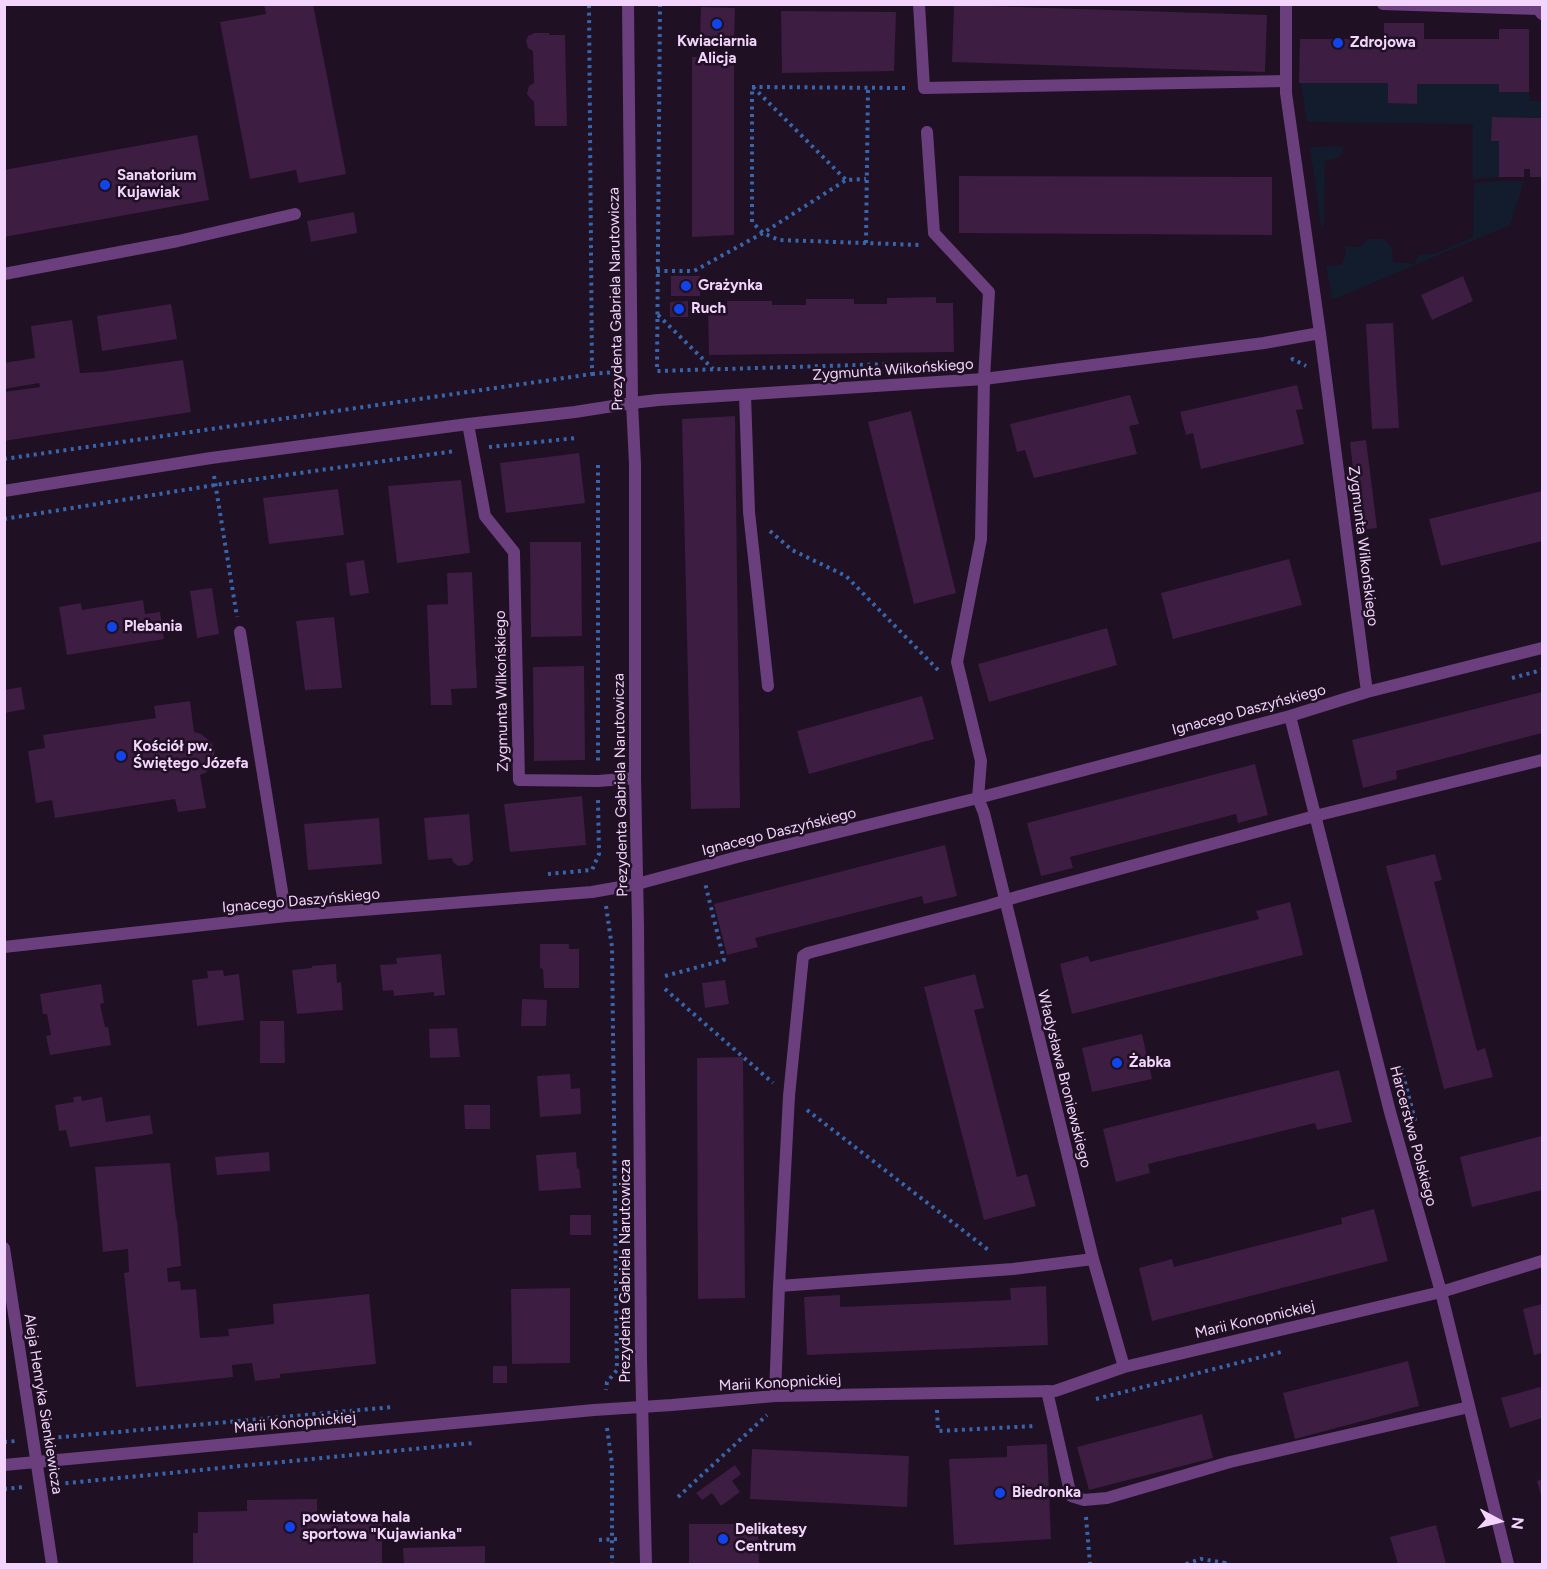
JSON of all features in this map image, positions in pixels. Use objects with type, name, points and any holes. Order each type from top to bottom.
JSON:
[{"type":"street","name":"Prezydenta Gabriela Narutowicza","points":[[628,4],[632,403],[635,476],[635,778],[642,1407],[646,1564]]},
{"type":"street","points":[[919,4],[924,88],[1286,81]]},
{"type":"street","name":"Zygmunta Wilkońskiego","points":[[1286,4],[1286,93],[1320,333],[1366,692]]},
{"type":"street","points":[[1383,4],[1538,9],[1542,14]]},
{"type":"street","points":[[927,132],[934,233],[989,292],[984,379],[981,538],[957,662],[981,761],[978,798]]},
{"type":"street","points":[[4,274],[178,241],[295,214]]},
{"type":"street","name":"Zygmunta Wilkońskiego","points":[[4,491],[211,458],[632,403],[984,379],[1264,343],[1320,333]]},
{"type":"street","points":[[745,395],[749,512],[768,686]]},
{"type":"street","name":"Zygmunta Wilkońskiego","points":[[468,424],[485,516],[514,552],[519,780],[598,781],[635,778]]},
{"type":"street","points":[[240,632],[286,916]]},
{"type":"street","name":"Ignacego Daszyńskiego","points":[[4,947],[286,916],[580,893],[637,884],[978,798],[1290,716],[1366,692],[1542,648]]},
{"type":"street","name":"Harcerstwa Polskiego","points":[[1290,716],[1390,1112],[1441,1292],[1508,1564]]},
{"type":"street","points":[[775,1396],[789,1096],[803,956],[1315,816],[1542,760]]},
{"type":"street","name":"Władysława Broniewskiego","points":[[978,798],[984,813],[1093,1259],[1125,1367]]},
{"type":"street","name":"Aleja Henryka Sienkiewicza","points":[[4,1248],[52,1564]]},
{"type":"street","points":[[779,1286],[1013,1269],[1093,1259]]},
{"type":"street","name":"Marii Konopnickiej","points":[[4,1465],[607,1409],[775,1396],[1055,1391],[1125,1367],[1441,1292],[1542,1262]]},
{"type":"street","points":[[1047,1391],[1071,1496],[1084,1500],[1107,1498],[1230,1462],[1469,1407]]},
{"type":"path","points":[[4,459],[592,374],[589,4]]},
{"type":"path","points":[[660,4],[657,371],[902,363]]},
{"type":"path","points":[[752,87],[924,88]]},
{"type":"path","points":[[752,87],[846,180]]},
{"type":"path","points":[[752,87],[752,222],[763,233],[779,240],[932,246],[939,238]]},
{"type":"path","points":[[866,243],[868,87]]},
{"type":"path","points":[[657,271],[694,271],[763,233],[846,180],[866,179]]},
{"type":"path","points":[[657,315],[713,369]]},
{"type":"path","points":[[1284,360],[1293,360],[1313,370]]},
{"type":"path","points":[[4,519],[215,485],[472,449],[577,438]]},
{"type":"path","points":[[211,458],[240,632]]},
{"type":"path","points":[[749,512],[792,550],[846,576],[942,674]]},
{"type":"path","points":[[665,976],[724,960],[705,882]]},
{"type":"path","points":[[606,890],[606,914],[612,946],[617,1370],[607,1382],[607,1425],[612,1464],[615,1539],[612,1564]]},
{"type":"path","points":[[665,989],[789,1096],[1013,1269]]},
{"type":"path","points":[[1399,1061],[1417,1128]]},
{"type":"path","points":[[62,1437],[393,1407]]},
{"type":"path","points":[[678,1497],[767,1414]]},
{"type":"path","points":[[69,1483],[478,1442]]},
{"type":"path","points":[[1084,1500],[1090,1564]]},
{"type":"path","points":[[599,1540],[615,1539]]},
{"type":"path","points":[[1186,1564],[1201,1559],[1225,1564]]},
{"type":"shaded area","points":[[1301,83],[1388,83],[1388,103],[1417,103],[1417,84],[1499,84],[1499,92],[1529,92],[1530,101],[1542,101],[1542,118],[1492,117],[1491,141],[1499,141],[1499,177],[1473,179],[1473,124],[1307,122]]},
{"type":"shaded area","points":[[1344,146],[1340,156],[1325,161],[1324,226],[1321,227],[1310,147]]},
{"type":"shaded area","points":[[1524,181],[1510,225],[1332,300],[1326,266],[1341,265],[1346,254],[1345,246],[1360,247],[1370,239],[1381,239],[1387,241],[1392,249],[1393,262],[1414,264],[1419,255],[1437,253],[1473,237],[1474,183]]},
{"type":"building","points":[[264,4],[313,4],[346,174],[299,183],[296,170],[250,179],[220,22],[266,14]]},
{"type":"building","points":[[954,5],[1267,15],[1265,72],[952,62]]},
{"type":"building","name":"Kwiaciarnia Alicja","points":[[701,7],[735,8],[734,42],[700,41]]},
{"type":"building","points":[[781,11],[896,12],[894,71],[782,73]]},
{"type":"building","points":[[1384,23],[1424,23],[1424,39],[1499,39],[1499,29],[1529,29],[1529,92],[1499,92],[1499,84],[1417,84],[1417,104],[1388,103],[1388,83],[1299,83],[1300,39],[1384,39]]},
{"type":"building","points":[[533,33],[565,35],[567,126],[535,126],[534,102],[527,94],[529,86],[534,83],[533,51],[528,48],[526,41]]},
{"type":"building","points":[[734,56],[734,235],[692,237],[692,57]]},
{"type":"building","points":[[1492,117],[1542,118],[1542,177],[1530,177],[1530,169],[1524,169],[1524,177],[1499,177],[1499,141],[1491,141]]},
{"type":"building","name":"Sanatorium Kujawiak","points":[[197,135],[209,200],[4,237],[4,170]]},
{"type":"building","points":[[959,176],[1272,177],[1272,235],[959,233]]},
{"type":"building","points":[[354,212],[357,233],[311,242],[307,221]]},
{"type":"building","name":"Grażynka","points":[[671,276],[700,276],[700,296],[671,296]]},
{"type":"building","points":[[1463,276],[1473,301],[1432,320],[1421,295]]},
{"type":"building","points":[[936,297],[936,303],[953,303],[954,352],[709,355],[708,308],[727,308],[727,301],[772,301],[772,305],[806,305],[806,299],[854,299],[854,304],[887,304],[887,298]]},
{"type":"building","name":"Ruch","points":[[688,301],[688,317],[670,317],[670,302]]},
{"type":"building","points":[[171,304],[177,339],[102,351],[97,316]]},
{"type":"building","points":[[72,320],[80,373],[183,360],[191,412],[4,441],[4,392],[40,387],[39,383],[4,389],[4,363],[35,358],[31,326]]},
{"type":"building","points":[[1393,323],[1399,428],[1372,429],[1366,324]]},
{"type":"building","points":[[1297,385],[1303,409],[1296,410],[1304,444],[1201,469],[1193,433],[1186,435],[1180,412]]},
{"type":"building","points":[[1130,395],[1139,424],[1129,426],[1137,454],[1034,478],[1025,450],[1017,452],[1010,424]]},
{"type":"building","points":[[911,411],[956,593],[914,604],[868,422]]},
{"type":"building","points":[[735,416],[740,808],[691,809],[682,419]]},
{"type":"building","points":[[1366,440],[1377,528],[1360,530],[1350,442]]},
{"type":"building","points":[[579,453],[585,503],[506,513],[500,463]]},
{"type":"building","points":[[461,480],[470,553],[397,563],[388,486]]},
{"type":"building","points":[[338,489],[344,535],[269,544],[263,498]]},
{"type":"building","points":[[1542,491],[1542,541],[1441,566],[1429,519]]},
{"type":"building","points":[[530,542],[581,542],[582,636],[531,637]]},
{"type":"building","points":[[1289,559],[1302,605],[1173,639],[1161,593]]},
{"type":"building","points":[[364,560],[369,593],[350,596],[346,563]]},
{"type":"building","points":[[472,572],[477,688],[451,689],[452,705],[431,705],[427,605],[448,604],[447,573]]},
{"type":"building","points":[[212,588],[219,634],[197,638],[190,591]]},
{"type":"building","name":"Plebania","points":[[143,600],[145,614],[160,612],[164,639],[67,655],[59,607],[81,603],[82,610]]},
{"type":"building","points":[[334,617],[342,688],[305,690],[296,621]]},
{"type":"building","points":[[1107,628],[1117,665],[989,702],[978,664]]},
{"type":"building","points":[[584,666],[585,760],[534,761],[533,667]]},
{"type":"building","points":[[21,687],[25,709],[5,713],[5,690]]},
{"type":"building","points":[[1542,692],[1542,733],[1396,771],[1397,779],[1363,788],[1352,740]]},
{"type":"building","points":[[922,696],[934,739],[809,774],[797,731]]},
{"type":"building","name":"Kościół pw. Świętego Józefa","points":[[190,701],[194,732],[201,734],[211,742],[215,751],[211,768],[200,775],[206,808],[178,812],[175,799],[55,818],[52,800],[36,803],[28,751],[45,748],[43,735],[156,718],[154,706]]},
{"type":"building","points":[[1255,764],[1268,815],[1238,823],[1236,814],[1070,857],[1073,868],[1041,876],[1027,823]]},
{"type":"building","points":[[582,796],[586,845],[510,852],[504,804]]},
{"type":"building","points":[[469,814],[473,860],[468,865],[458,866],[452,858],[428,860],[424,818]]},
{"type":"building","points":[[379,818],[382,864],[308,870],[304,824]]},
{"type":"building","points":[[945,845],[957,896],[924,904],[922,896],[755,938],[758,947],[727,955],[714,904]]},
{"type":"building","points":[[1435,854],[1442,880],[1434,882],[1477,1051],[1485,1048],[1493,1077],[1444,1089],[1386,866]]},
{"type":"building","points":[[1290,902],[1303,955],[1072,1014],[1060,964],[1088,956],[1090,962],[1259,919],[1256,911]]},
{"type":"building","points":[[540,944],[569,944],[569,949],[579,949],[579,988],[544,988],[543,969],[540,968]]},
{"type":"building","points":[[441,954],[445,995],[434,996],[434,992],[394,996],[393,990],[383,991],[380,965],[397,964],[396,958]]},
{"type":"building","points":[[336,964],[337,983],[341,982],[343,1010],[297,1014],[292,970]]},
{"type":"building","points":[[223,970],[224,976],[239,974],[244,1020],[197,1026],[192,980],[208,978],[207,971]]},
{"type":"building","points":[[975,974],[984,1008],[974,1010],[1017,1177],[1027,1174],[1036,1206],[984,1220],[924,987]]},
{"type":"building","points":[[725,980],[729,1004],[705,1008],[702,983]]},
{"type":"building","points":[[101,984],[104,1003],[100,1004],[111,1045],[50,1055],[46,1036],[51,1035],[47,1014],[43,1014],[40,994]]},
{"type":"building","points":[[522,999],[547,1000],[546,1026],[521,1026]]},
{"type":"building","points":[[260,1021],[284,1021],[285,1063],[260,1063]]},
{"type":"building","points":[[457,1028],[460,1057],[430,1058],[429,1029]]},
{"type":"building","name":"Żabka","points":[[1142,1034],[1152,1079],[1092,1092],[1082,1048]]},
{"type":"building","points":[[743,1057],[745,1298],[698,1299],[697,1058]]},
{"type":"building","points":[[1339,1070],[1352,1122],[1317,1130],[1315,1123],[1148,1164],[1150,1173],[1116,1182],[1103,1129]]},
{"type":"building","points":[[570,1074],[571,1089],[580,1088],[581,1114],[540,1117],[537,1076]]},
{"type":"building","points":[[81,1096],[82,1101],[102,1097],[106,1122],[150,1115],[153,1134],[70,1147],[66,1130],[59,1131],[55,1105],[74,1102],[73,1097]]},
{"type":"building","points":[[464,1105],[490,1105],[490,1129],[465,1129]]},
{"type":"building","points":[[1542,1136],[1542,1190],[1472,1207],[1460,1157]]},
{"type":"building","points":[[269,1152],[270,1171],[217,1175],[215,1157]]},
{"type":"building","points":[[576,1152],[581,1188],[539,1191],[536,1155]]},
{"type":"building","points":[[170,1163],[181,1266],[167,1268],[168,1282],[180,1281],[181,1290],[196,1289],[200,1338],[229,1336],[228,1329],[274,1324],[273,1304],[369,1294],[376,1364],[280,1374],[280,1378],[255,1381],[252,1363],[232,1365],[233,1377],[136,1387],[124,1273],[129,1272],[128,1249],[103,1252],[95,1167]]},
{"type":"building","points":[[1374,1209],[1388,1261],[1152,1321],[1139,1268],[1172,1259],[1174,1267],[1342,1224],[1341,1218]]},
{"type":"building","points":[[570,1215],[591,1215],[591,1235],[570,1235]]},
{"type":"building","points":[[1046,1286],[1048,1345],[807,1355],[804,1297],[840,1295],[840,1307],[1011,1300],[1010,1288]]},
{"type":"building","points":[[570,1288],[570,1363],[512,1364],[511,1289]]},
{"type":"building","points":[[1542,1304],[1542,1353],[1534,1355],[1523,1309]]},
{"type":"building","points":[[1408,1361],[1419,1406],[1295,1439],[1283,1393]]},
{"type":"building","points":[[493,1366],[507,1366],[507,1383],[493,1383]]},
{"type":"building","points":[[1540,1387],[1542,1418],[1510,1428],[1501,1398]]},
{"type":"building","points":[[1202,1414],[1213,1458],[1089,1490],[1077,1447]]},
{"type":"building","name":"Biedronka","points":[[1047,1444],[1051,1539],[954,1545],[949,1459],[1007,1457],[1007,1446]]},
{"type":"building","points":[[752,1449],[909,1456],[907,1507],[750,1499]]},
{"type":"building","points":[[735,1465],[741,1474],[732,1481],[740,1492],[721,1506],[712,1493],[702,1500],[696,1493]]},
{"type":"building","points":[[1542,1479],[1542,1499],[1537,1481]]},
{"type":"building","name":"powiatowa hala sportowa \"Kujawianka\"","points":[[317,1499],[317,1516],[366,1515],[366,1521],[382,1521],[382,1564],[193,1564],[193,1533],[198,1533],[198,1512],[247,1511],[247,1500]]},
{"type":"building","name":"Delikatesy Centrum","points":[[689,1524],[758,1524],[759,1564],[689,1564]]},
{"type":"building","points":[[1436,1525],[1446,1564],[1398,1564],[1390,1537]]},
{"type":"building","points":[[485,1546],[485,1564],[404,1564],[403,1548]]},
{"type":"place","name":"Kwiaciarnia Alicja","points":[[717,24]]},
{"type":"place","name":"Zdrojowa","points":[[1338,43]]},
{"type":"place","name":"Sanatorium Kujawiak","points":[[105,185]]},
{"type":"place","name":"Grażynka","points":[[686,286]]},
{"type":"place","name":"Ruch","points":[[679,309]]},
{"type":"place","name":"Plebania","points":[[112,627]]},
{"type":"place","name":"Kościół pw. Świętego Józefa","points":[[121,756]]},
{"type":"place","name":"Żabka","points":[[1117,1063]]},
{"type":"place","name":"Biedronka","points":[[1000,1493]]},
{"type":"place","name":"powiatowa hala sportowa \"Kujawianka\"","points":[[290,1527]]},
{"type":"place","name":"Delikatesy Centrum","points":[[723,1539]]}]
